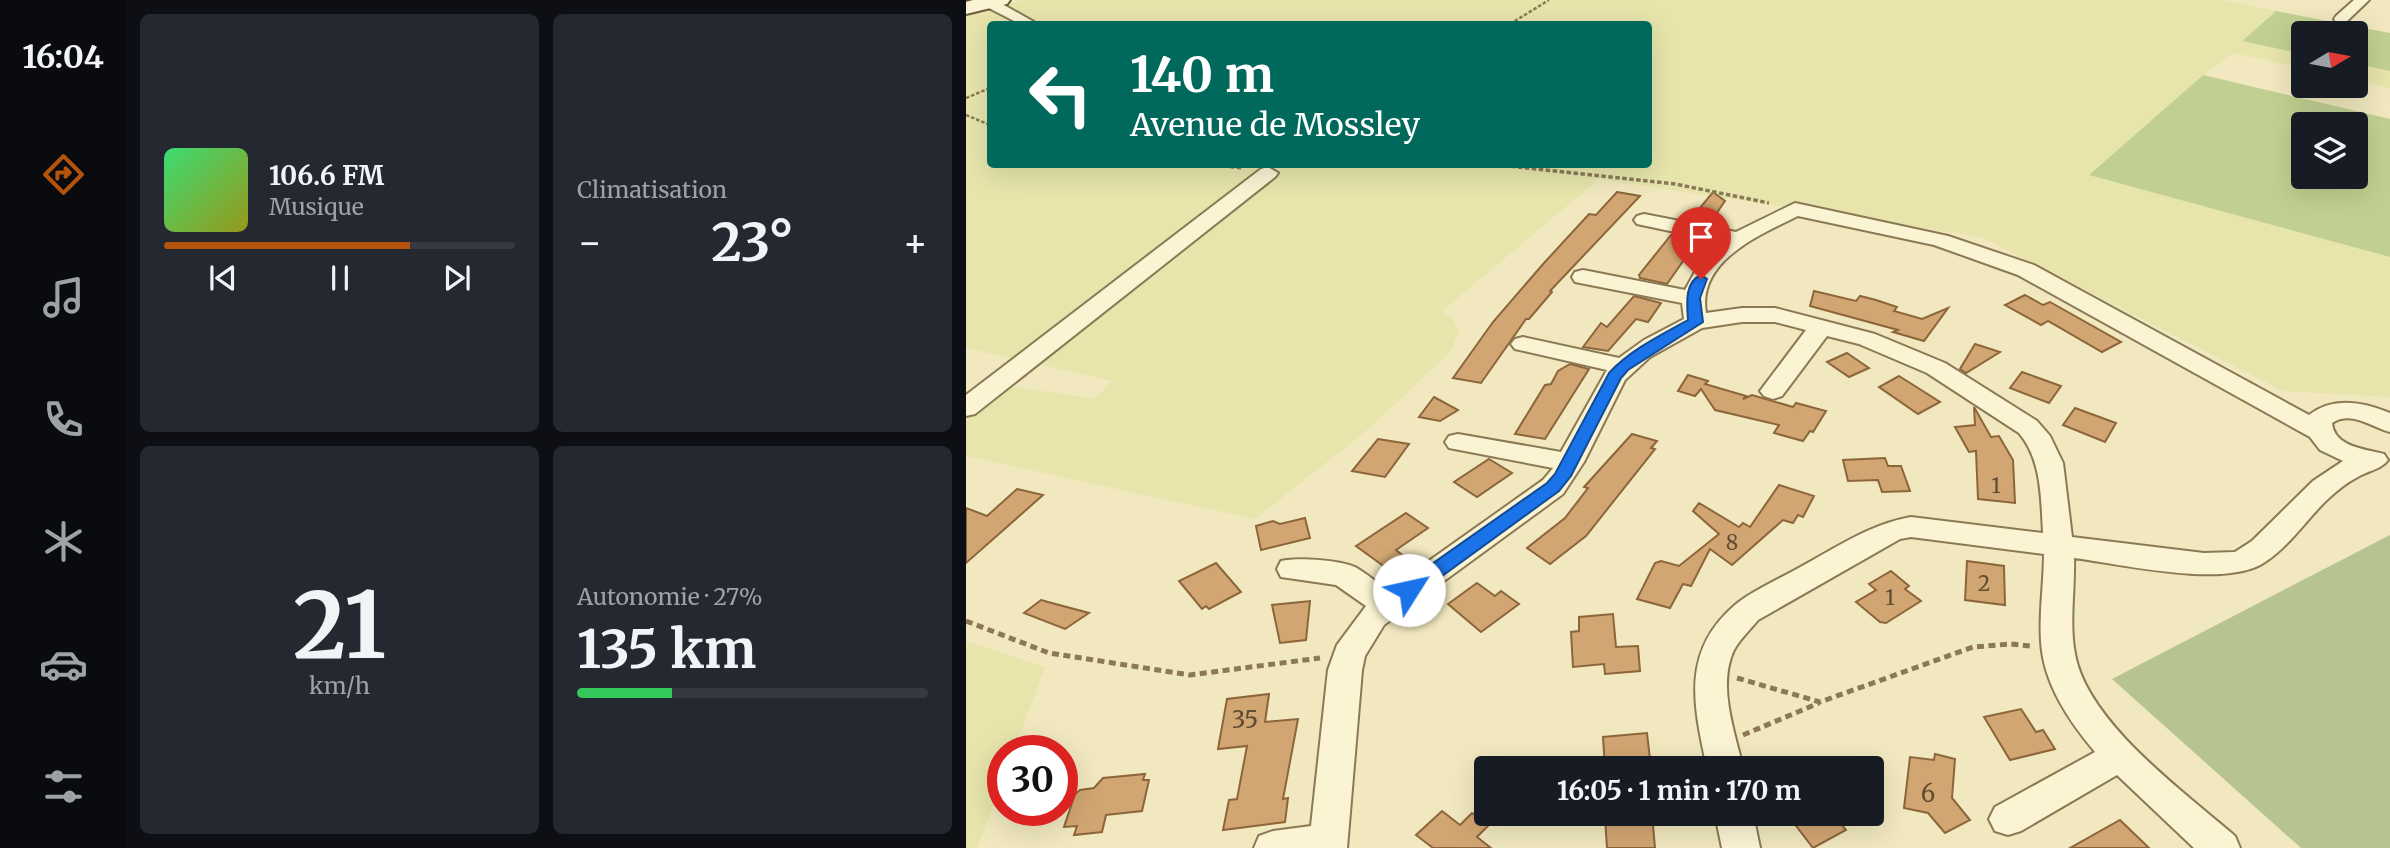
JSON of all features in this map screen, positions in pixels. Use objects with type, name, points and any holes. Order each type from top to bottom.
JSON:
[{"type":"main road","points":[[966,8],[995,2]]},
{"type":"street","points":[[2341,19],[2362,0]]},
{"type":"street","points":[[995,2],[1025,21]]},
{"type":"street","points":[[966,408],[1268,173]]},
{"type":"street","points":[[1273,848],[1328,845],[1345,670],[1349,654],[1366,626],[1387,605],[1541,497],[1562,476],[1614,377],[1623,366],[1680,329],[1694,310],[1695,288],[1713,260],[1724,249],[1795,209],[1947,242],[2003,260],[2210,370],[2320,433],[2346,453],[2384,462]]},
{"type":"street","points":[[1644,220],[1741,239]]},
{"type":"street","points":[[1583,277],[1694,310],[1775,315],[1867,339],[1917,358],[2028,427],[2039,439],[2046,453],[2059,576],[2055,634],[2067,681],[2079,705],[2120,755],[2221,848]]},
{"type":"street","points":[[1773,391],[1821,327]]},
{"type":"street","points":[[1523,344],[1623,366]]},
{"type":"street","points":[[2210,370],[2299,404],[2352,411],[2390,424]]},
{"type":"street","points":[[2286,524],[2325,459],[2325,443],[2320,433],[2319,420],[2325,414],[2390,409]]},
{"type":"street","points":[[1458,442],[1570,462]]},
{"type":"street","points":[[1723,756],[1709,688],[1710,670],[1719,643],[1732,625],[1747,612],[1893,530],[1928,529],[2204,564],[2241,562],[2260,551],[2347,469],[2384,462]]},
{"type":"street","points":[[1292,569],[1344,575],[1387,605]]},
{"type":"street","points":[[2008,819],[2120,755]]},
{"type":"street","points":[[1736,826],[1741,848]]},
{"type":"path","points":[[1515,21],[1549,0]]},
{"type":"path","points":[[966,98],[987,89]]},
{"type":"path","points":[[966,115],[987,124]]},
{"type":"path","points":[[1235,168],[1268,173]]},
{"type":"path","points":[[1527,168],[1675,184],[1795,209]]},
{"type":"path","points":[[966,621],[1049,653],[1190,675],[1349,654]]},
{"type":"path","points":[[1723,756],[1820,702],[1973,647],[2011,644],[2057,648]]},
{"type":"path","points":[[1710,670],[1820,702]]},
{"type":"shaded area","points":[[1022,0],[2224,0],[2276,11],[2242,41],[2291,51],[2291,65],[2233,53],[2203,75],[2089,175],[2390,257],[2390,397],[2283,391],[1981,237],[1599,179],[1442,311],[1454,321],[1459,331],[1451,351],[1371,427],[1255,519],[966,456],[966,420],[1009,386],[1094,399],[1112,381],[966,348],[966,15]]},
{"type":"shaded area","points":[[2368,66],[2390,71],[2390,88],[2368,83]]},
{"type":"shaded area","points":[[966,641],[1045,667],[1020,735],[987,735],[987,822],[977,848],[966,848]]},
{"type":"green space","points":[[2276,11],[2328,21],[2291,21],[2291,51],[2242,41]]},
{"type":"green space","points":[[2368,29],[2390,33],[2390,71],[2368,66]]},
{"type":"green space","points":[[2203,75],[2291,96],[2291,98],[2360,112],[2291,112],[2291,189],[2368,189],[2368,114],[2390,119],[2390,257],[2089,175]]},
{"type":"green space","points":[[2390,535],[2390,848],[2301,848],[2112,679]]},
{"type":"building","points":[[1617,192],[1640,196],[1550,291],[1552,292],[1529,319],[1526,319],[1481,383],[1453,378],[1493,322],[1544,263],[1589,214],[1596,215]]},
{"type":"building","points":[[1713,192],[1725,201],[1709,224],[1690,220]]},
{"type":"building","points":[[1671,235],[1698,240],[1667,284],[1640,278],[1639,275]]},
{"type":"building","points":[[1814,291],[1856,301],[1860,296],[1876,300],[1897,307],[1894,311],[1922,319],[1948,308],[1924,341],[1893,332],[1898,330],[1810,306]]},
{"type":"building","points":[[2025,295],[2043,305],[2050,302],[2121,342],[2102,352],[2048,321],[2041,325],[2005,305]]},
{"type":"building","points":[[1634,296],[1661,303],[1648,322],[1636,319],[1608,351],[1583,347],[1601,323],[1607,327]]},
{"type":"building","points":[[1975,344],[2000,352],[1966,373],[1960,369]]},
{"type":"building","points":[[1847,353],[1869,368],[1849,377],[1827,362]]},
{"type":"building","points":[[1570,364],[1589,369],[1545,439],[1515,434],[1545,385],[1551,384],[1558,371]]},
{"type":"building","points":[[2022,372],[2061,386],[2049,403],[2010,388]]},
{"type":"building","points":[[1688,375],[1708,381],[1705,384],[1746,396],[1743,399],[1752,395],[1793,407],[1796,403],[1826,411],[1813,432],[1810,431],[1803,441],[1774,433],[1779,425],[1715,410],[1701,389],[1695,396],[1678,391]]},
{"type":"building","points":[[1899,376],[1940,402],[1918,414],[1879,387]]},
{"type":"building","points":[[1434,397],[1458,410],[1440,421],[1419,417]]},
{"type":"building","points":[[1974,407],[1991,437],[1999,436],[2013,460],[2015,503],[1978,499],[1976,451],[1969,452],[1955,427],[1975,425]]},
{"type":"building","points":[[2075,408],[2116,423],[2105,442],[2063,425]]},
{"type":"building","points":[[1632,434],[1657,441],[1651,448],[1655,449],[1586,536],[1550,564],[1527,548],[1565,518],[1588,488],[1584,487]]},
{"type":"building","points":[[1378,439],[1409,444],[1385,477],[1352,471]]},
{"type":"building","points":[[1885,458],[1888,466],[1901,466],[1910,491],[1882,492],[1878,480],[1848,481],[1843,460]]},
{"type":"building","points":[[1489,459],[1512,473],[1477,497],[1454,482]]},
{"type":"building","points":[[1779,485],[1814,496],[1803,517],[1798,515],[1793,523],[1783,520],[1732,565],[1710,549],[1691,586],[1683,584],[1670,608],[1637,599],[1655,563],[1661,561],[1679,566],[1719,534],[1693,511],[1699,503],[1739,527],[1743,523],[1750,527]]},
{"type":"building","points":[[1017,489],[1043,495],[966,563],[966,508],[987,516]]},
{"type":"building","points":[[1406,513],[1428,528],[1396,550],[1406,558],[1389,570],[1356,546]]},
{"type":"building","points":[[1305,518],[1310,538],[1261,550],[1256,526],[1273,521],[1280,524]]},
{"type":"building","points":[[1967,561],[2004,566],[2005,605],[1965,600]]},
{"type":"building","points":[[1216,563],[1241,592],[1209,609],[1206,606],[1202,609],[1179,581]]},
{"type":"building","points":[[1891,571],[1909,586],[1905,589],[1921,601],[1886,623],[1880,622],[1856,602],[1876,590],[1869,584]]},
{"type":"building","points":[[1477,583],[1495,596],[1501,591],[1519,604],[1481,632],[1448,604]]},
{"type":"building","points":[[1041,600],[1089,613],[1065,629],[1024,613]]},
{"type":"building","points":[[1310,601],[1306,640],[1280,643],[1272,605]]},
{"type":"building","points":[[1613,614],[1616,647],[1638,646],[1640,671],[1605,674],[1604,664],[1573,667],[1571,632],[1579,631],[1579,617]]},
{"type":"building","points":[[1269,694],[1265,722],[1298,719],[1283,799],[1288,798],[1285,822],[1223,830],[1229,800],[1237,799],[1247,746],[1218,749],[1227,699]]},
{"type":"building","points":[[2021,709],[2036,732],[2043,730],[2055,749],[2010,760],[1984,717]]},
{"type":"building","points":[[1647,733],[1650,756],[1604,756],[1603,737]]},
{"type":"building","points":[[1935,754],[1955,759],[1952,798],[1970,820],[1945,833],[1928,813],[1904,808],[1910,757],[1934,760]]},
{"type":"building","points":[[1145,774],[1143,780],[1149,780],[1142,811],[1106,815],[1102,832],[1074,835],[1078,826],[1078,792],[1094,788],[1103,778]]},
{"type":"building","points":[[1442,811],[1460,825],[1472,813],[1474,826],[1488,826],[1477,837],[1491,848],[1433,848],[1416,835]]},
{"type":"building","points":[[2120,820],[2149,848],[2070,848]]},
{"type":"building","points":[[1606,826],[1653,826],[1655,848],[1607,848]]},
{"type":"building","points":[[1796,826],[1843,826],[1846,830],[1813,848]]},
{"type":"route","points":[[1409,590],[1553,487],[1562,476],[1614,377],[1623,366],[1658,342],[1696,322],[1693,298],[1701,279]]}]
